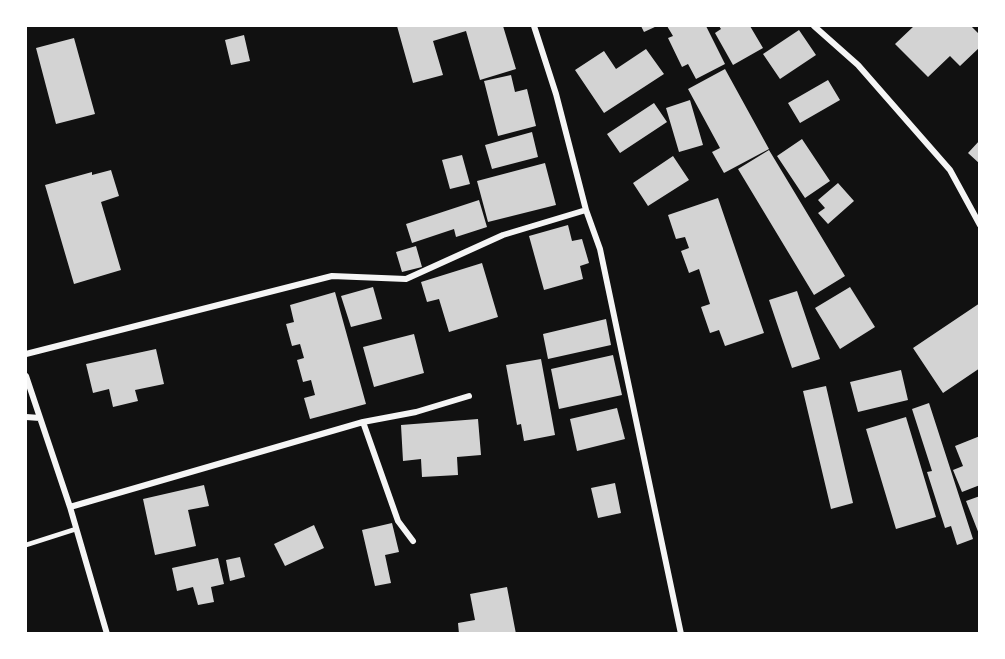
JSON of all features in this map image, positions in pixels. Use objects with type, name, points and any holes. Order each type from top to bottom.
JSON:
[{"type":"street","points":[[534,26],[556,94],[586,210],[600,249],[681,633]]},
{"type":"street","points":[[814,26],[858,65],[951,170],[980,225]]},
{"type":"street","points":[[26,354],[332,276],[406,279],[504,235],[586,210]]},
{"type":"street","points":[[26,376],[70,507],[107,633]]},
{"type":"street","points":[[70,507],[363,422],[416,412],[469,396]]},
{"type":"street","points":[[26,417],[40,418]]},
{"type":"street","points":[[363,422],[398,521],[413,541]]},
{"type":"lane","points":[[26,545],[76,530]]},
{"type":"building","points":[[397,26],[503,26],[516,69],[480,80],[466,31],[433,41],[443,75],[413,83]]},
{"type":"building","points":[[641,26],[657,26],[644,32]]},
{"type":"building","points":[[667,26],[706,26],[725,64],[696,79],[688,64],[682,67],[668,38],[673,36]]},
{"type":"building","points":[[719,26],[750,26],[763,48],[733,65],[715,33],[721,29]]},
{"type":"building","points":[[914,26],[971,26],[980,35],[980,47],[960,66],[950,56],[928,77],[895,44]]},
{"type":"building","points":[[799,30],[816,55],[780,79],[763,54]]},
{"type":"building","points":[[244,35],[250,61],[231,65],[225,40]]},
{"type":"building","points":[[74,38],[95,114],[56,124],[36,48]]},
{"type":"building","points":[[646,49],[664,74],[604,113],[575,70],[604,51],[616,69]]},
{"type":"building","points":[[725,69],[769,149],[724,173],[712,152],[720,148],[688,89]]},
{"type":"building","points":[[511,75],[515,92],[527,89],[536,126],[498,136],[484,81]]},
{"type":"building","points":[[828,80],[840,100],[800,123],[788,103]]},
{"type":"building","points":[[690,100],[703,145],[679,152],[666,108]]},
{"type":"building","points":[[654,103],[667,122],[620,153],[607,134]]},
{"type":"building","points":[[532,132],[538,157],[492,169],[485,145]]},
{"type":"building","points":[[802,139],[830,181],[805,198],[777,156]]},
{"type":"building","points":[[980,140],[980,164],[968,153]]},
{"type":"building","points":[[769,150],[845,276],[814,295],[738,169]]},
{"type":"building","points":[[462,155],[470,184],[450,189],[442,160]]},
{"type":"building","points":[[673,156],[689,180],[648,206],[633,183]]},
{"type":"building","points":[[545,163],[556,205],[488,222],[477,181]]},
{"type":"building","points":[[111,170],[119,196],[101,202],[121,270],[74,284],[45,185],[92,172],[92,175]]},
{"type":"building","points":[[838,183],[854,201],[828,224],[818,213],[825,208],[818,200]]},
{"type":"building","points":[[718,198],[764,333],[725,346],[719,330],[710,333],[701,307],[710,304],[699,269],[689,273],[681,251],[689,248],[685,237],[676,239],[668,215]]},
{"type":"building","points":[[479,200],[487,227],[456,237],[454,229],[412,243],[406,224]]},
{"type":"building","points":[[568,225],[572,241],[582,239],[589,263],[580,266],[583,279],[544,290],[529,236]]},
{"type":"building","points":[[416,246],[422,267],[402,272],[396,252]]},
{"type":"building","points":[[482,263],[498,317],[449,332],[439,299],[427,302],[421,282]]},
{"type":"building","points":[[373,287],[382,319],[351,327],[341,296]]},
{"type":"building","points":[[850,287],[875,327],[840,349],[815,308]]},
{"type":"building","points":[[797,291],[820,359],[792,368],[769,300]]},
{"type":"building","points":[[335,292],[366,404],[310,419],[304,398],[315,395],[311,380],[303,382],[297,360],[304,358],[300,344],[292,346],[286,324],[294,322],[290,305]]},
{"type":"building","points":[[980,303],[980,368],[943,393],[913,348]]},
{"type":"building","points":[[606,319],[611,345],[548,359],[543,334]]},
{"type":"building","points":[[414,334],[424,373],[374,387],[363,347]]},
{"type":"building","points":[[156,349],[164,384],[135,390],[138,401],[113,407],[109,389],[93,393],[86,364]]},
{"type":"building","points":[[613,355],[622,395],[559,409],[551,369]]},
{"type":"building","points":[[541,359],[555,435],[524,441],[521,424],[517,425],[506,365]]},
{"type":"building","points":[[901,370],[908,400],[858,412],[850,382]]},
{"type":"building","points":[[826,386],[853,503],[831,509],[803,391]]},
{"type":"building","points":[[929,403],[973,539],[957,545],[951,526],[945,528],[927,472],[932,471],[912,409]]},
{"type":"building","points":[[617,408],[625,439],[577,451],[570,419]]},
{"type":"building","points":[[906,417],[936,517],[896,529],[866,429]]},
{"type":"building","points":[[478,419],[481,455],[457,457],[458,475],[422,477],[421,459],[403,461],[401,425]]},
{"type":"building","points":[[980,436],[980,485],[962,492],[953,470],[963,466],[955,446]]},
{"type":"building","points":[[615,483],[621,513],[598,518],[591,488]]},
{"type":"building","points":[[204,485],[209,506],[188,510],[196,546],[155,555],[143,499]]},
{"type":"building","points":[[980,496],[980,534],[979,534],[966,501]]},
{"type":"building","points":[[392,523],[399,552],[385,555],[391,583],[375,586],[362,530]]},
{"type":"building","points":[[314,525],[324,548],[285,566],[274,544]]},
{"type":"building","points":[[240,557],[245,577],[230,581],[226,560]]},
{"type":"building","points":[[218,558],[224,584],[211,587],[214,602],[198,605],[193,587],[177,591],[172,568]]},
{"type":"building","points":[[507,587],[516,634],[459,634],[458,623],[475,620],[470,594]]}]
